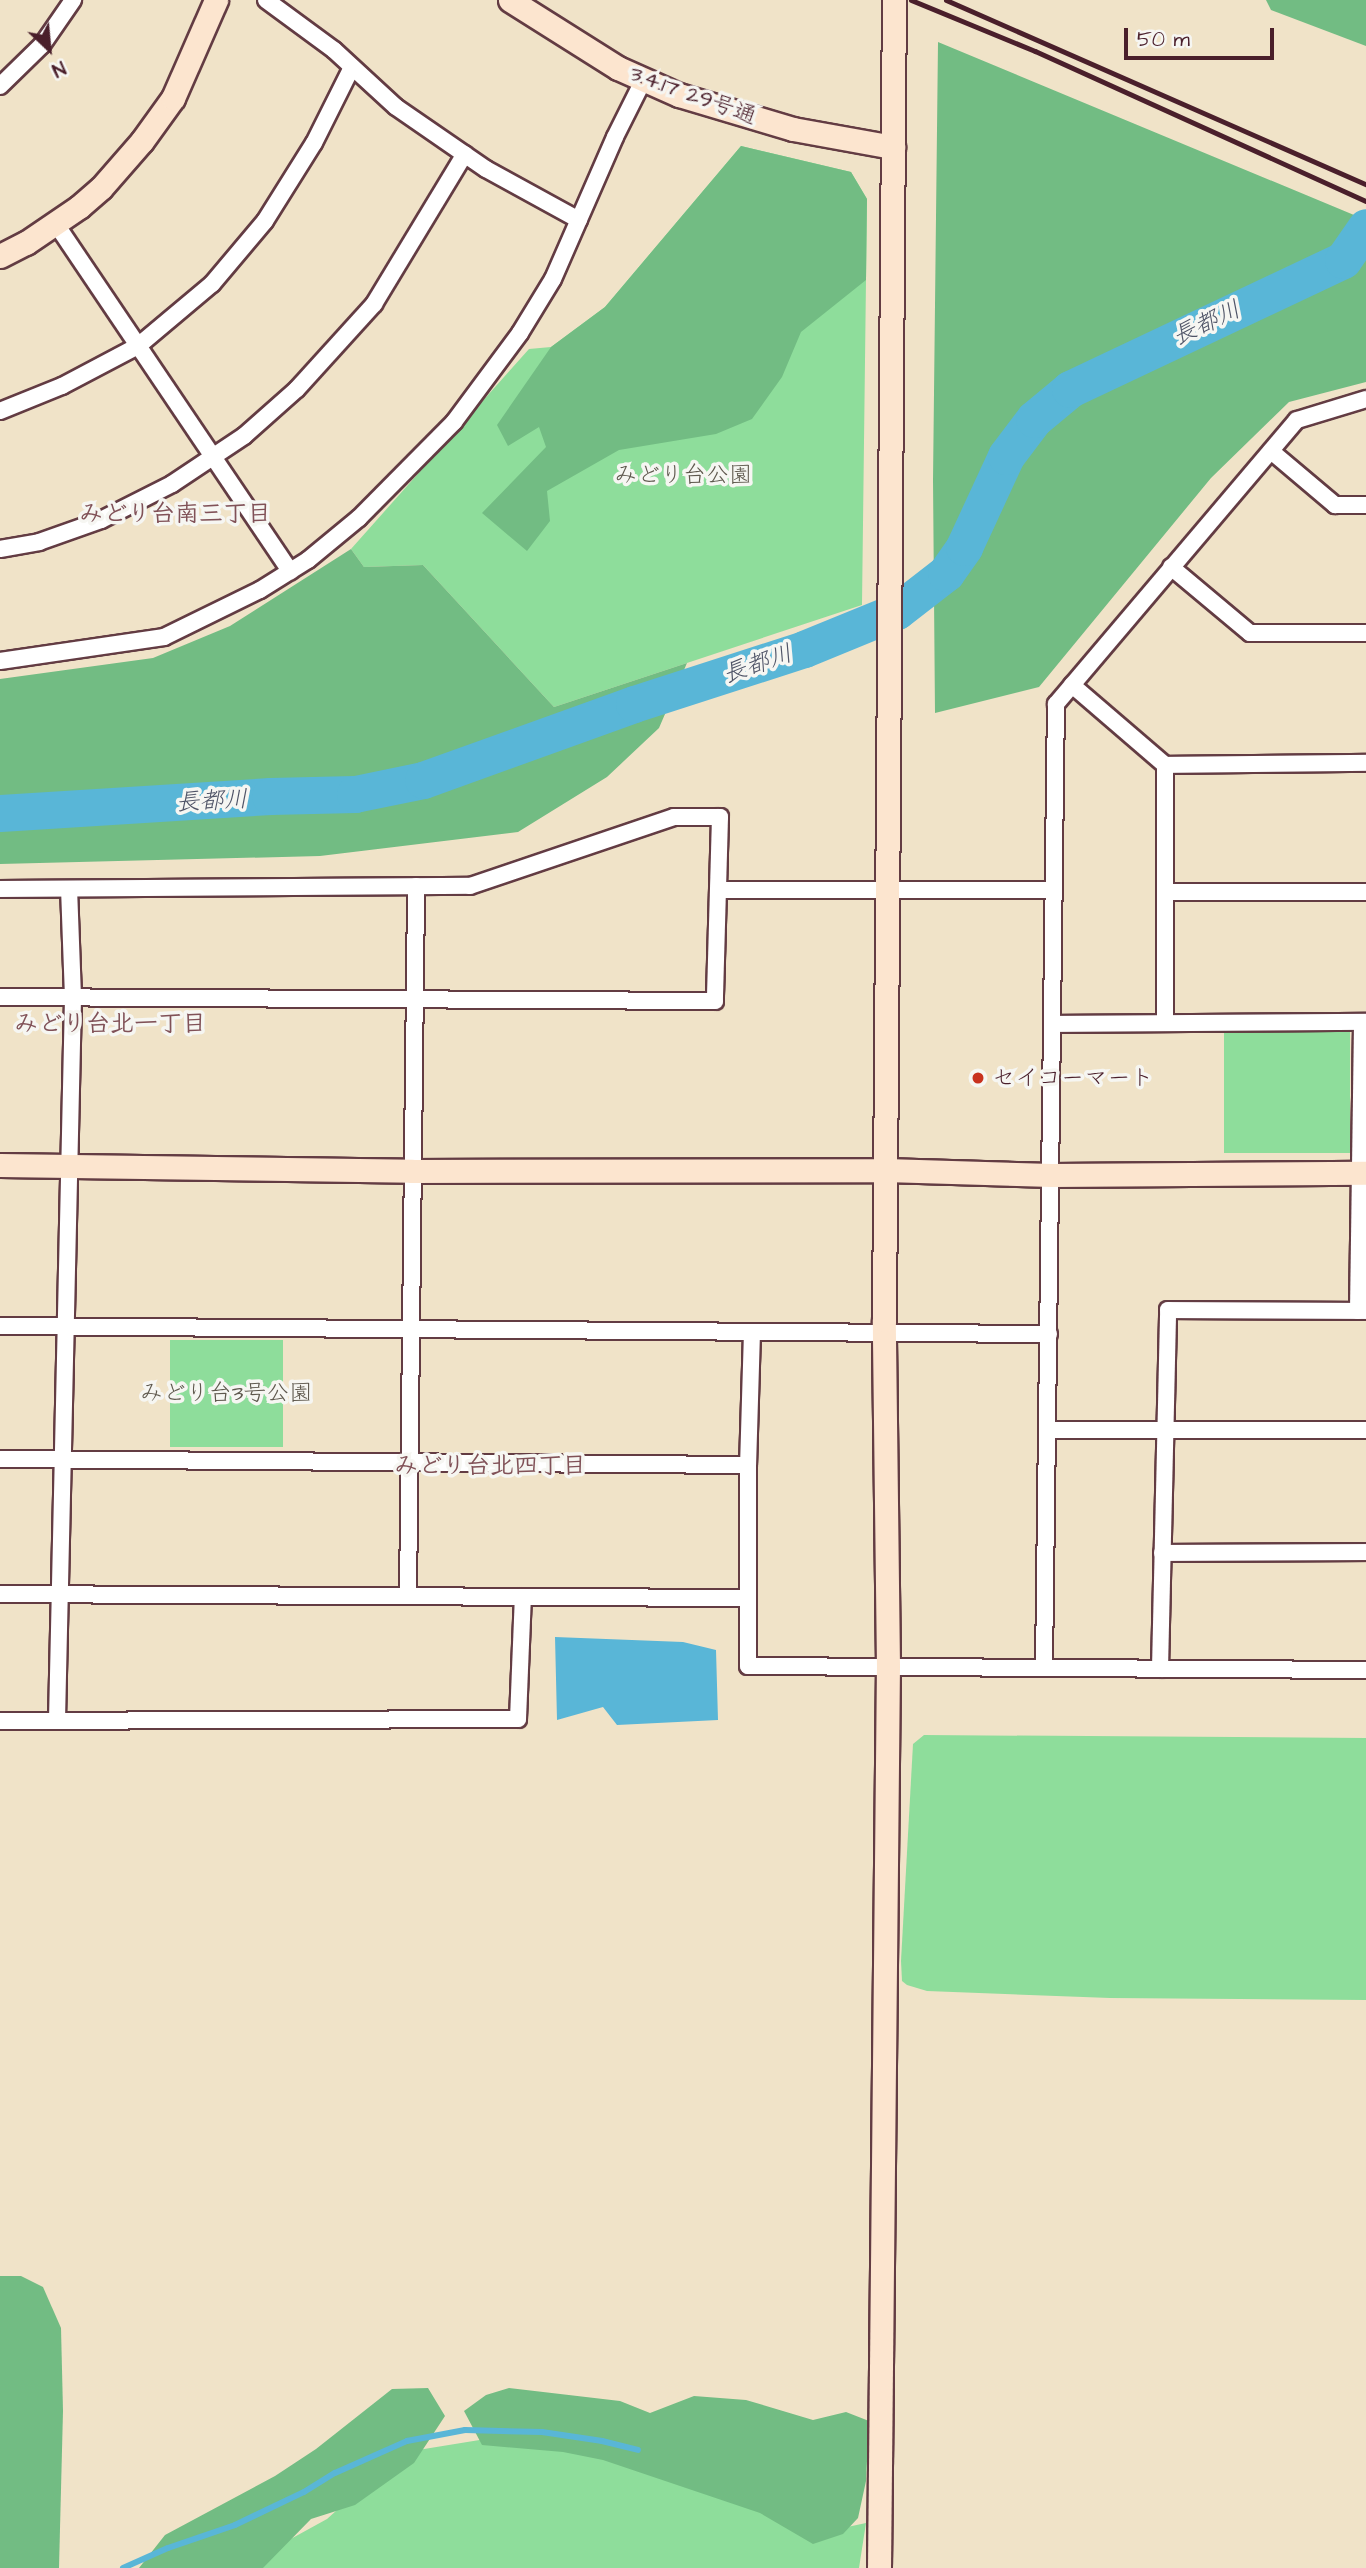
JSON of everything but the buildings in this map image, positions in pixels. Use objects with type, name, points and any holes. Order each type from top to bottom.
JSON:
[{"type":"street","points":[[0,86],[42,45],[73,0]]},
{"type":"street","points":[[0,256],[55,224],[101,188],[158,122],[186,73],[216,0]]},
{"type":"street","points":[[266,0],[352,67],[396,107],[465,154],[579,220]]},
{"type":"street","name":"3.4.17 29号通","points":[[510,0],[618,68],[645,79],[743,116],[793,129],[893,147]]},
{"type":"street","points":[[879,2568],[888,1666],[884,1334],[894,0]]},
{"type":"street","points":[[0,411],[62,386],[138,346],[212,284],[247,245],[314,143],[352,67]]},
{"type":"street","points":[[0,661],[164,637],[220,611],[290,571],[359,518],[454,422],[520,334],[553,279],[615,137],[645,79]]},
{"type":"street","points":[[0,549],[39,542],[101,520],[172,484],[244,436],[297,389],[359,323],[401,263],[465,154]]},
{"type":"street","points":[[55,224],[290,571]]},
{"type":"street","points":[[1044,1668],[1056,704],[1297,420],[1366,399]]},
{"type":"street","points":[[1270,451],[1335,505],[1366,505]]},
{"type":"street","points":[[1171,567],[1251,632],[1366,633]]},
{"type":"street","points":[[1072,685],[1165,765],[1366,763]]},
{"type":"street","points":[[1165,765],[1165,1023]]},
{"type":"street","points":[[0,890],[470,886],[674,817],[720,817],[715,1001],[0,997]]},
{"type":"street","points":[[408,1596],[416,886]]},
{"type":"street","points":[[57,1720],[73,997],[69,889]]},
{"type":"street","points":[[718,890],[1054,890]]},
{"type":"street","points":[[1165,892],[1366,892]]},
{"type":"street","points":[[1053,1024],[1364,1022],[1362,1311],[1168,1310],[1160,1669]]},
{"type":"street","points":[[0,1166],[412,1171],[886,1170],[1052,1175],[1363,1174]]},
{"type":"street","points":[[0,1326],[1049,1334]]},
{"type":"street","points":[[752,1332],[748,1465],[748,1666],[1366,1670]]},
{"type":"street","points":[[1048,1430],[1366,1430]]},
{"type":"street","points":[[0,1459],[748,1465]]},
{"type":"street","points":[[1162,1553],[1366,1552]]},
{"type":"street","points":[[0,1594],[748,1598]]},
{"type":"street","points":[[0,1721],[518,1718],[523,1597]]},
{"type":"green space","points":[[1266,0],[1366,0],[1366,46],[1271,10]]},
{"type":"green space","points":[[938,42],[1366,220],[1366,382],[1289,402],[1211,478],[1039,687],[935,713],[933,480]]},
{"type":"green space","name":"みどり台公園","points":[[741,146],[851,172],[867,199],[862,605],[554,707],[423,565],[364,567],[351,549],[529,349],[551,347],[605,307]]},
{"type":"green space","points":[[741,146],[851,172],[867,199],[866,280],[801,332],[782,377],[752,419],[716,434],[619,450],[547,491],[550,521],[527,551],[482,513],[546,447],[539,427],[508,446],[497,425],[551,347],[605,307]]},
{"type":"green space","points":[[351,549],[364,567],[423,565],[554,707],[687,663],[659,728],[607,777],[518,832],[320,856],[0,864],[0,679],[153,658],[230,626]]},
{"type":"green space","points":[[1224,1031],[1350,1031],[1350,1153],[1224,1153]]},
{"type":"green space","name":"みどり台3号公園","points":[[170,1340],[283,1340],[283,1447],[170,1447]]},
{"type":"green space","points":[[924,1735],[1366,1738],[1366,2000],[1110,1998],[927,1991],[907,1985],[902,1981],[901,1961],[913,1744]]},
{"type":"green space","points":[[0,2276],[21,2276],[43,2287],[61,2328],[63,2411],[59,2568],[0,2568]]},
{"type":"green space","points":[[428,2388],[445,2416],[414,2463],[355,2505],[311,2519],[263,2568],[139,2568],[165,2535],[275,2476],[316,2449],[392,2389]]},
{"type":"green space","points":[[509,2388],[620,2401],[650,2413],[694,2396],[746,2400],[813,2420],[846,2412],[869,2421],[866,2481],[858,2518],[843,2534],[813,2544],[760,2513],[603,2460],[563,2452],[482,2445],[464,2411],[486,2395]]},
{"type":"green space","points":[[498,2437],[619,2458],[824,2532],[866,2523],[859,2568],[238,2568],[327,2519],[356,2493],[418,2450]]},
{"type":"water","points":[[555,1637],[683,1642],[716,1650],[718,1720],[617,1725],[603,1707],[557,1720]]},
{"type":"waterway","name":"長都川","points":[[0,813],[270,796],[355,794],[423,780],[634,704],[804,649],[897,611],[946,573],[964,547],[1006,456],[1034,419],[1070,389],[1343,260],[1366,227]]},
{"type":"waterway","points":[[123,2568],[168,2548],[235,2525],[304,2492],[335,2473],[407,2441],[465,2430],[542,2432],[602,2441],[638,2450]]},
{"type":"railway","points":[[911,0],[1035,51],[1366,201]]},
{"type":"railway","points":[[946,0],[1366,184]]},
{"type":"place","name":"セイコーマート","points":[[978,1078]]},
{"type":"district","name":"みどり台南三丁目","points":[[175,515]]},
{"type":"district","name":"みどり台北一丁目","points":[[110,1025]]},
{"type":"district","name":"みどり台北四丁目","points":[[490,1467]]}]
